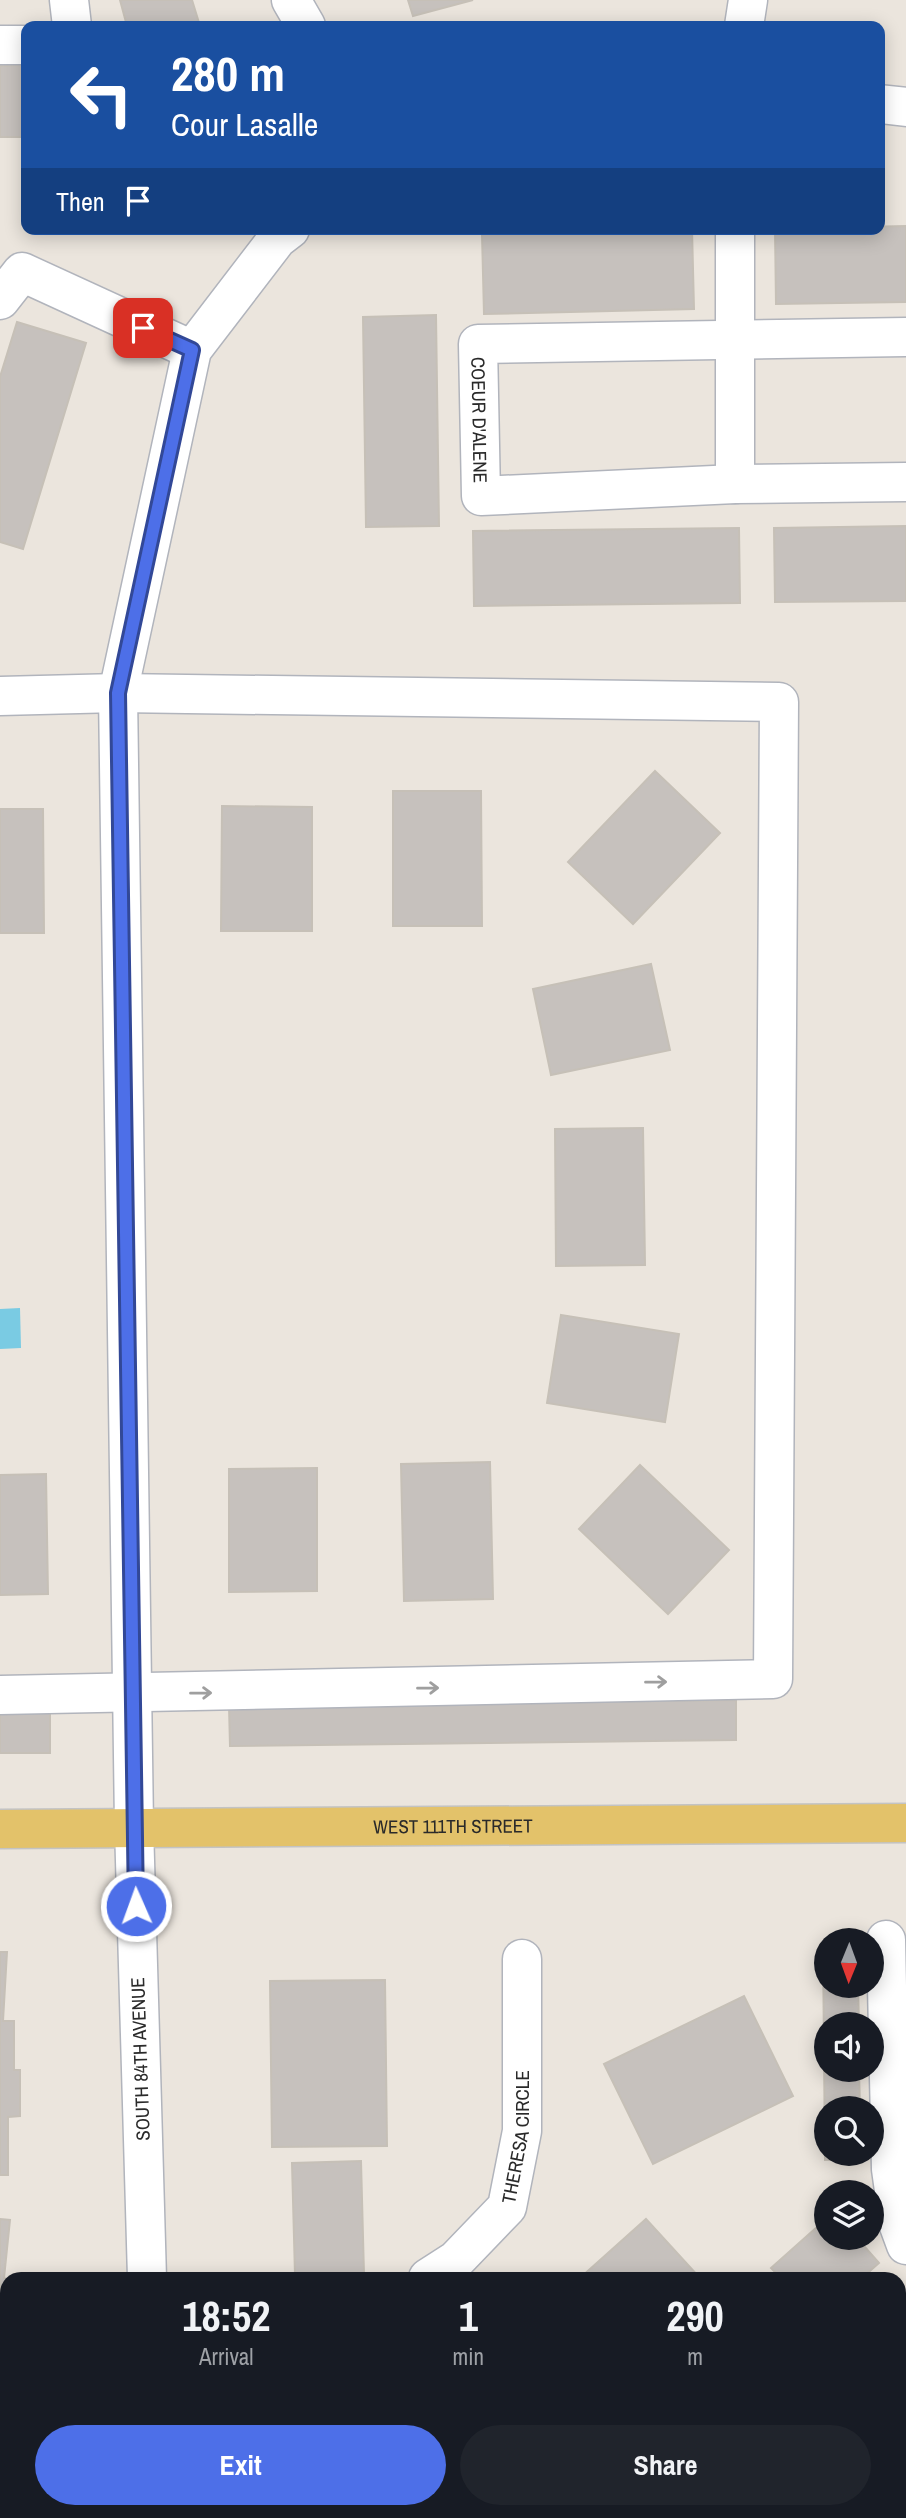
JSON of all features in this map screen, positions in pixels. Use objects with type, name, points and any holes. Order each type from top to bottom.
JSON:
[{"type":"main road","name":"WEST 111TH STREET","points":[[0,1829],[134,1826],[906,1823]]},
{"type":"street","points":[[69,0],[71,21]]},
{"type":"street","points":[[291,0],[303,21]]},
{"type":"street","points":[[745,21],[748,0]]},
{"type":"street","points":[[0,45],[21,45]]},
{"type":"street","points":[[885,105],[906,107]]},
{"type":"street","name":"SOUTH 84TH AVENUE","points":[[147,2272],[134,1826],[118,693],[192,350],[276,235]]},
{"type":"street","points":[[735,235],[735,484]]},
{"type":"street","points":[[0,300],[22,272],[192,350]]},
{"type":"street","name":"COEUR D'ALENE","points":[[906,337],[478,344],[481,496],[735,484],[906,482]]},
{"type":"street","points":[[0,696],[118,693],[779,702],[773,1679],[133,1695],[0,1695]]},
{"type":"street","points":[[886,1940],[891,2169],[899,2226],[906,2245]]},
{"type":"street","name":"THERESA CIRCLE","points":[[437,2272],[456,2260],[507,2207],[522,2131],[522,1959]]},
{"type":"water","points":[[20,1308],[21,1348],[0,1349],[0,1309]]},
{"type":"building","points":[[120,0],[192,0],[198,21],[126,21]]},
{"type":"building","points":[[408,0],[473,0],[413,16]]},
{"type":"building","points":[[21,65],[21,137],[0,137],[0,66]]},
{"type":"building","points":[[885,226],[906,226],[906,302],[776,304],[775,235],[885,235]]},
{"type":"building","points":[[482,235],[692,235],[694,309],[484,314]]},
{"type":"building","points":[[436,315],[439,526],[366,527],[363,317]]},
{"type":"building","points":[[17,322],[86,343],[23,549],[0,542],[0,377]]},
{"type":"building","points":[[906,526],[906,601],[775,602],[774,528]]},
{"type":"building","points":[[739,528],[740,603],[474,606],[473,531]]},
{"type":"building","points":[[655,771],[720,833],[633,924],[568,862]]},
{"type":"building","points":[[393,791],[481,791],[482,926],[393,926]]},
{"type":"building","points":[[222,806],[312,807],[312,931],[221,931]]},
{"type":"building","points":[[0,809],[43,809],[44,933],[0,933]]},
{"type":"building","points":[[651,964],[670,1050],[551,1075],[533,989]]},
{"type":"building","points":[[643,1128],[645,1265],[556,1266],[555,1129]]},
{"type":"building","points":[[561,1315],[679,1334],[665,1422],[547,1403]]},
{"type":"building","points":[[490,1462],[493,1599],[404,1601],[401,1464]]},
{"type":"building","points":[[640,1465],[729,1550],[668,1614],[579,1529]]},
{"type":"building","points":[[317,1468],[317,1591],[229,1592],[229,1469]]},
{"type":"building","points":[[46,1474],[48,1594],[0,1595],[0,1475]]},
{"type":"building","points":[[736,1700],[736,1740],[230,1746],[229,1706]]},
{"type":"building","points":[[50,1712],[50,1753],[0,1753],[0,1713]]},
{"type":"building","points":[[0,1952],[7,1952],[3,2021],[14,2021],[14,2070],[20,2070],[20,2116],[8,2117],[8,2175],[0,2175]]},
{"type":"building","points":[[385,1980],[387,2146],[272,2147],[270,1981]]},
{"type":"building","points":[[744,1996],[793,2096],[653,2164],[604,2064]]},
{"type":"building","points":[[824,1998],[858,1998],[859,2012],[824,2012]]},
{"type":"building","points":[[824,2082],[859,2082],[860,2096],[824,2096]]},
{"type":"building","points":[[361,2161],[364,2272],[295,2272],[292,2163]]},
{"type":"building","points":[[0,2219],[10,2220],[5,2272],[0,2272]]},
{"type":"building","points":[[646,2219],[695,2272],[587,2272]]},
{"type":"building","points":[[814,2230],[814,2250],[868,2250],[879,2263],[869,2272],[775,2272],[771,2268]]},
{"type":"route","points":[[136,1906],[118,693],[192,350],[143,328]]}]
